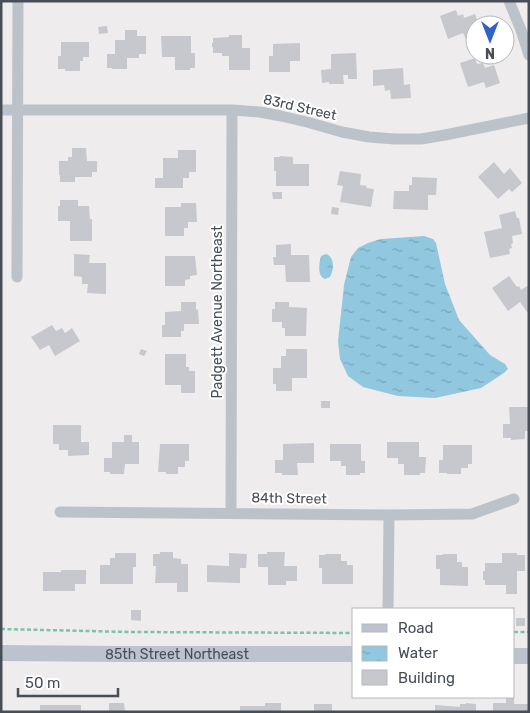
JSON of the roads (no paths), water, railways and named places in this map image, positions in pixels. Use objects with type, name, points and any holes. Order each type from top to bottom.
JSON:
[{"type":"street","points":[[17,277],[18,1]]},
{"type":"street","points":[[509,1],[529,55]]},
{"type":"street","name":"83rd Street","points":[[1,110],[232,110],[260,112],[342,132],[395,140],[421,139],[529,118]]},
{"type":"street","name":"Padgett Avenue Northeast","points":[[231,513],[232,110]]},
{"type":"street","name":"84th Street","points":[[60,512],[472,514],[514,498]]},
{"type":"street","points":[[388,608],[390,514]]},
{"type":"street","name":"85th Street Northeast","points":[[1,653],[352,654]]},
{"type":"street","points":[[515,656],[529,656]]},
{"type":"water","points":[[424,236],[433,239],[436,243],[445,284],[459,320],[490,355],[505,364],[508,369],[481,388],[435,398],[398,396],[363,387],[348,376],[340,359],[338,341],[344,285],[351,257],[358,248],[381,239]]},
{"type":"water","points":[[326,254],[331,258],[333,267],[330,277],[325,279],[320,273],[319,266],[321,256]]}]
